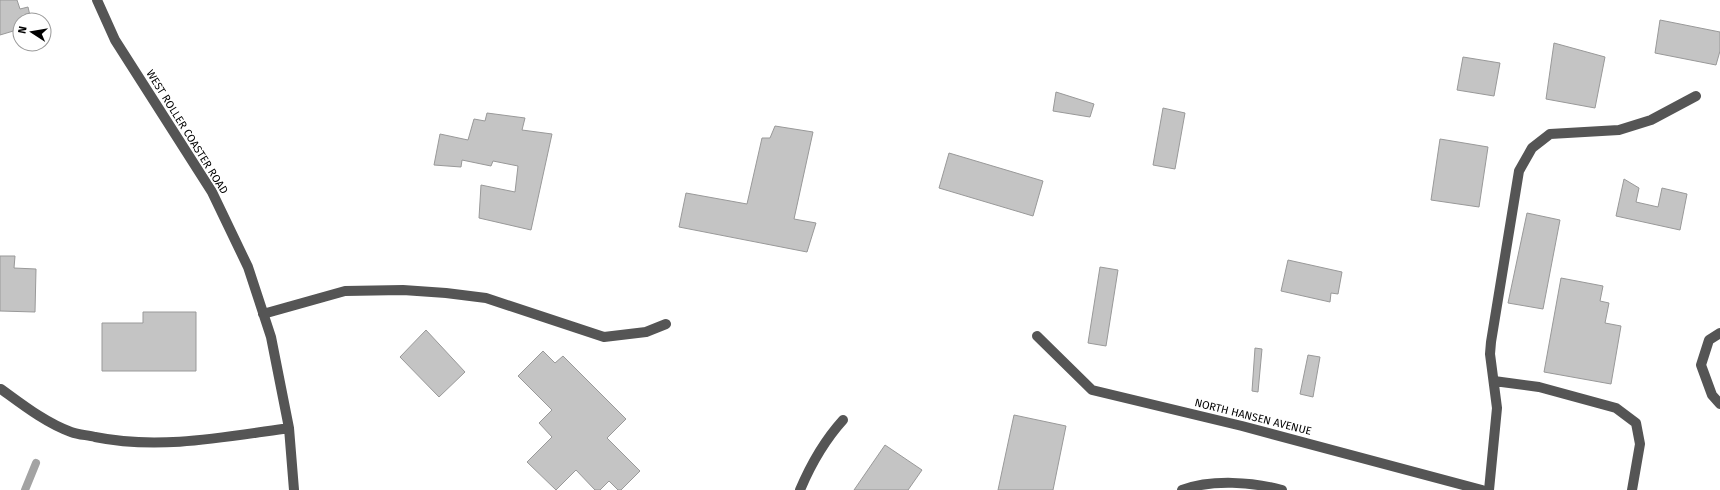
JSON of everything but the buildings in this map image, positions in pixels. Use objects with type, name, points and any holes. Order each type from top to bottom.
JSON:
[{"type":"street","name":"WEST ROLLER COASTER ROAD","points":[[97,0],[116,40],[212,192],[248,267],[271,337],[289,428],[294,490]]},
{"type":"street","points":[[1489,490],[1497,408],[1490,354],[1495,314],[1519,171],[1532,148],[1550,134],[1618,130],[1651,120],[1696,96]]},
{"type":"street","points":[[263,314],[345,292],[403,290],[486,298],[604,337],[646,332],[666,324]]},
{"type":"street","points":[[1720,333],[1709,340],[1701,365],[1712,395],[1720,404]]},
{"type":"street","name":"NORTH HANSEN AVENUE","points":[[1037,336],[1092,390],[1242,426],[1482,490]]},
{"type":"street","points":[[1494,381],[1539,387],[1616,408],[1636,423],[1640,444],[1632,490]]},
{"type":"street","points":[[1,389],[34,413],[71,432],[116,441],[160,443],[218,438],[289,428]]},
{"type":"street","points":[[800,490],[808,470],[828,436],[843,420]]},
{"type":"street","points":[[1182,490],[1190,487],[1225,483],[1263,485],[1282,490]]},
{"type":"waterway","points":[[25,490],[36,463]]}]
